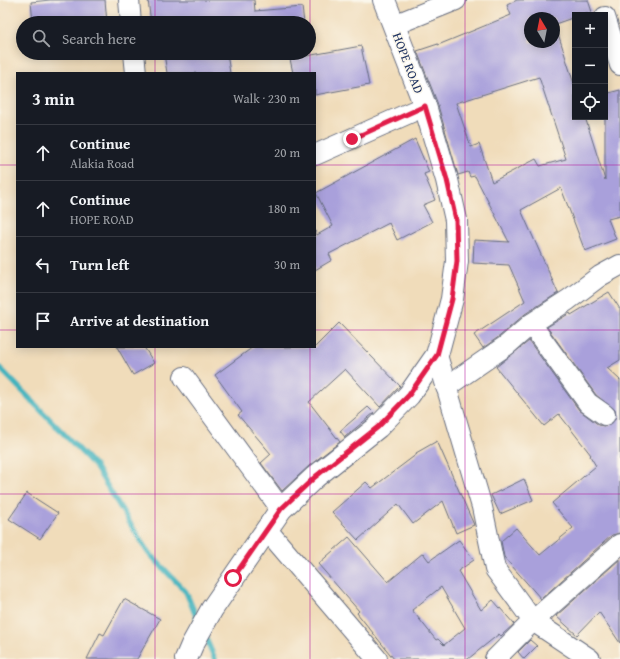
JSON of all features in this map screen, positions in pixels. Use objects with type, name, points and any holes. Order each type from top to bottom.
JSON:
[{"type":"street","points":[[129,0],[130,16]]},
{"type":"street","name":"HOPE ROAD","points":[[189,652],[212,609],[281,509],[315,477],[378,427],[409,395],[437,355],[452,299],[457,261],[456,220],[447,180],[425,106],[384,0]]},
{"type":"street","points":[[394,25],[456,0]]},
{"type":"street","points":[[600,0],[604,12]]},
{"type":"street","points":[[608,26],[620,65]]},
{"type":"street","points":[[135,60],[136,72]]},
{"type":"street","points":[[316,155],[425,106]]},
{"type":"street","points":[[446,387],[508,345],[530,324],[568,300],[600,276],[620,265]]},
{"type":"street","points":[[530,324],[588,403],[605,415]]},
{"type":"street","points":[[437,355],[482,507],[495,569],[534,621],[590,659]]},
{"type":"street","points":[[184,377],[281,509]]},
{"type":"street","points":[[267,530],[378,659]]},
{"type":"street","points":[[494,659],[620,544]]},
{"type":"building","points":[[50,0],[105,0],[106,16],[32,16],[31,2]]},
{"type":"building","points":[[148,0],[254,0],[255,11],[302,7],[303,16],[150,16]]},
{"type":"building","points":[[517,0],[588,0],[592,12],[572,12],[572,18],[560,22],[560,12],[524,12],[524,48],[560,48],[560,40],[572,78],[572,120],[586,120],[605,180],[605,120],[608,120],[608,93],[620,90],[620,216],[608,219],[616,239],[585,251],[561,188],[521,210],[558,293],[525,314],[500,336],[483,348],[474,335],[525,301],[509,265],[473,263],[474,240],[509,242],[475,176],[470,177],[468,172],[458,175],[437,102],[417,51],[438,45],[511,15],[507,5]],"holes":[[[539,77],[566,159],[540,166],[536,159],[492,182],[479,144],[471,147],[456,103]]]},
{"type":"building","points":[[361,46],[369,85],[316,95],[316,72],[293,72],[290,60],[316,60],[316,54]]},
{"type":"building","points":[[165,60],[228,60],[230,72],[167,72]]},
{"type":"building","points":[[415,139],[429,172],[424,174],[435,200],[423,205],[432,222],[397,240],[389,223],[329,254],[332,260],[316,269],[316,232],[317,235],[333,226],[316,193]]},
{"type":"building","points":[[609,292],[620,309],[620,360],[607,368],[620,380],[620,533],[612,535],[541,599],[504,557],[501,541],[516,528],[540,555],[573,528],[552,503],[596,466],[590,456],[591,455],[559,414],[544,426],[496,367],[529,341],[579,410],[599,425],[610,425],[616,416],[615,410],[596,395],[547,327],[570,313],[571,315]]},
{"type":"building","points":[[339,323],[400,386],[380,407],[345,369],[309,402],[340,442],[310,465],[282,491],[261,463],[271,454],[238,415],[242,412],[215,375],[252,348],[316,348],[316,346]]},
{"type":"building","points":[[118,348],[145,348],[154,363],[133,375]]},
{"type":"building","points":[[368,407],[374,413],[345,437],[340,431]]},
{"type":"building","points":[[437,441],[474,525],[456,533],[443,501],[413,524],[398,504],[358,540],[332,512],[366,482],[372,488],[417,454],[416,453]]},
{"type":"building","points":[[524,479],[533,500],[500,514],[491,495]]},
{"type":"building","points":[[27,493],[58,513],[40,539],[9,519]]},
{"type":"building","points":[[349,537],[388,582],[423,553],[429,561],[459,540],[474,560],[458,571],[481,610],[493,600],[514,624],[501,636],[499,634],[468,659],[394,659],[357,613],[359,611],[318,564]],"holes":[[[441,587],[465,628],[444,645],[438,639],[436,640],[412,610]]]},
{"type":"building","points":[[620,559],[620,643],[599,612],[577,635],[556,616]]},
{"type":"building","points":[[124,599],[160,619],[137,659],[87,659],[100,633],[104,635]]},
{"type":"building","points":[[530,640],[537,646],[524,659],[518,652]]},
{"type":"waterway","points":[[0,368],[95,466],[147,551],[186,592],[198,621]]},
{"type":"waterway","points":[[204,634],[215,659]]},
{"type":"route","points":[[233,578],[281,509],[315,477],[378,427],[409,395],[437,355],[452,299],[457,261],[456,220],[447,180],[425,106],[352,139]]}]
